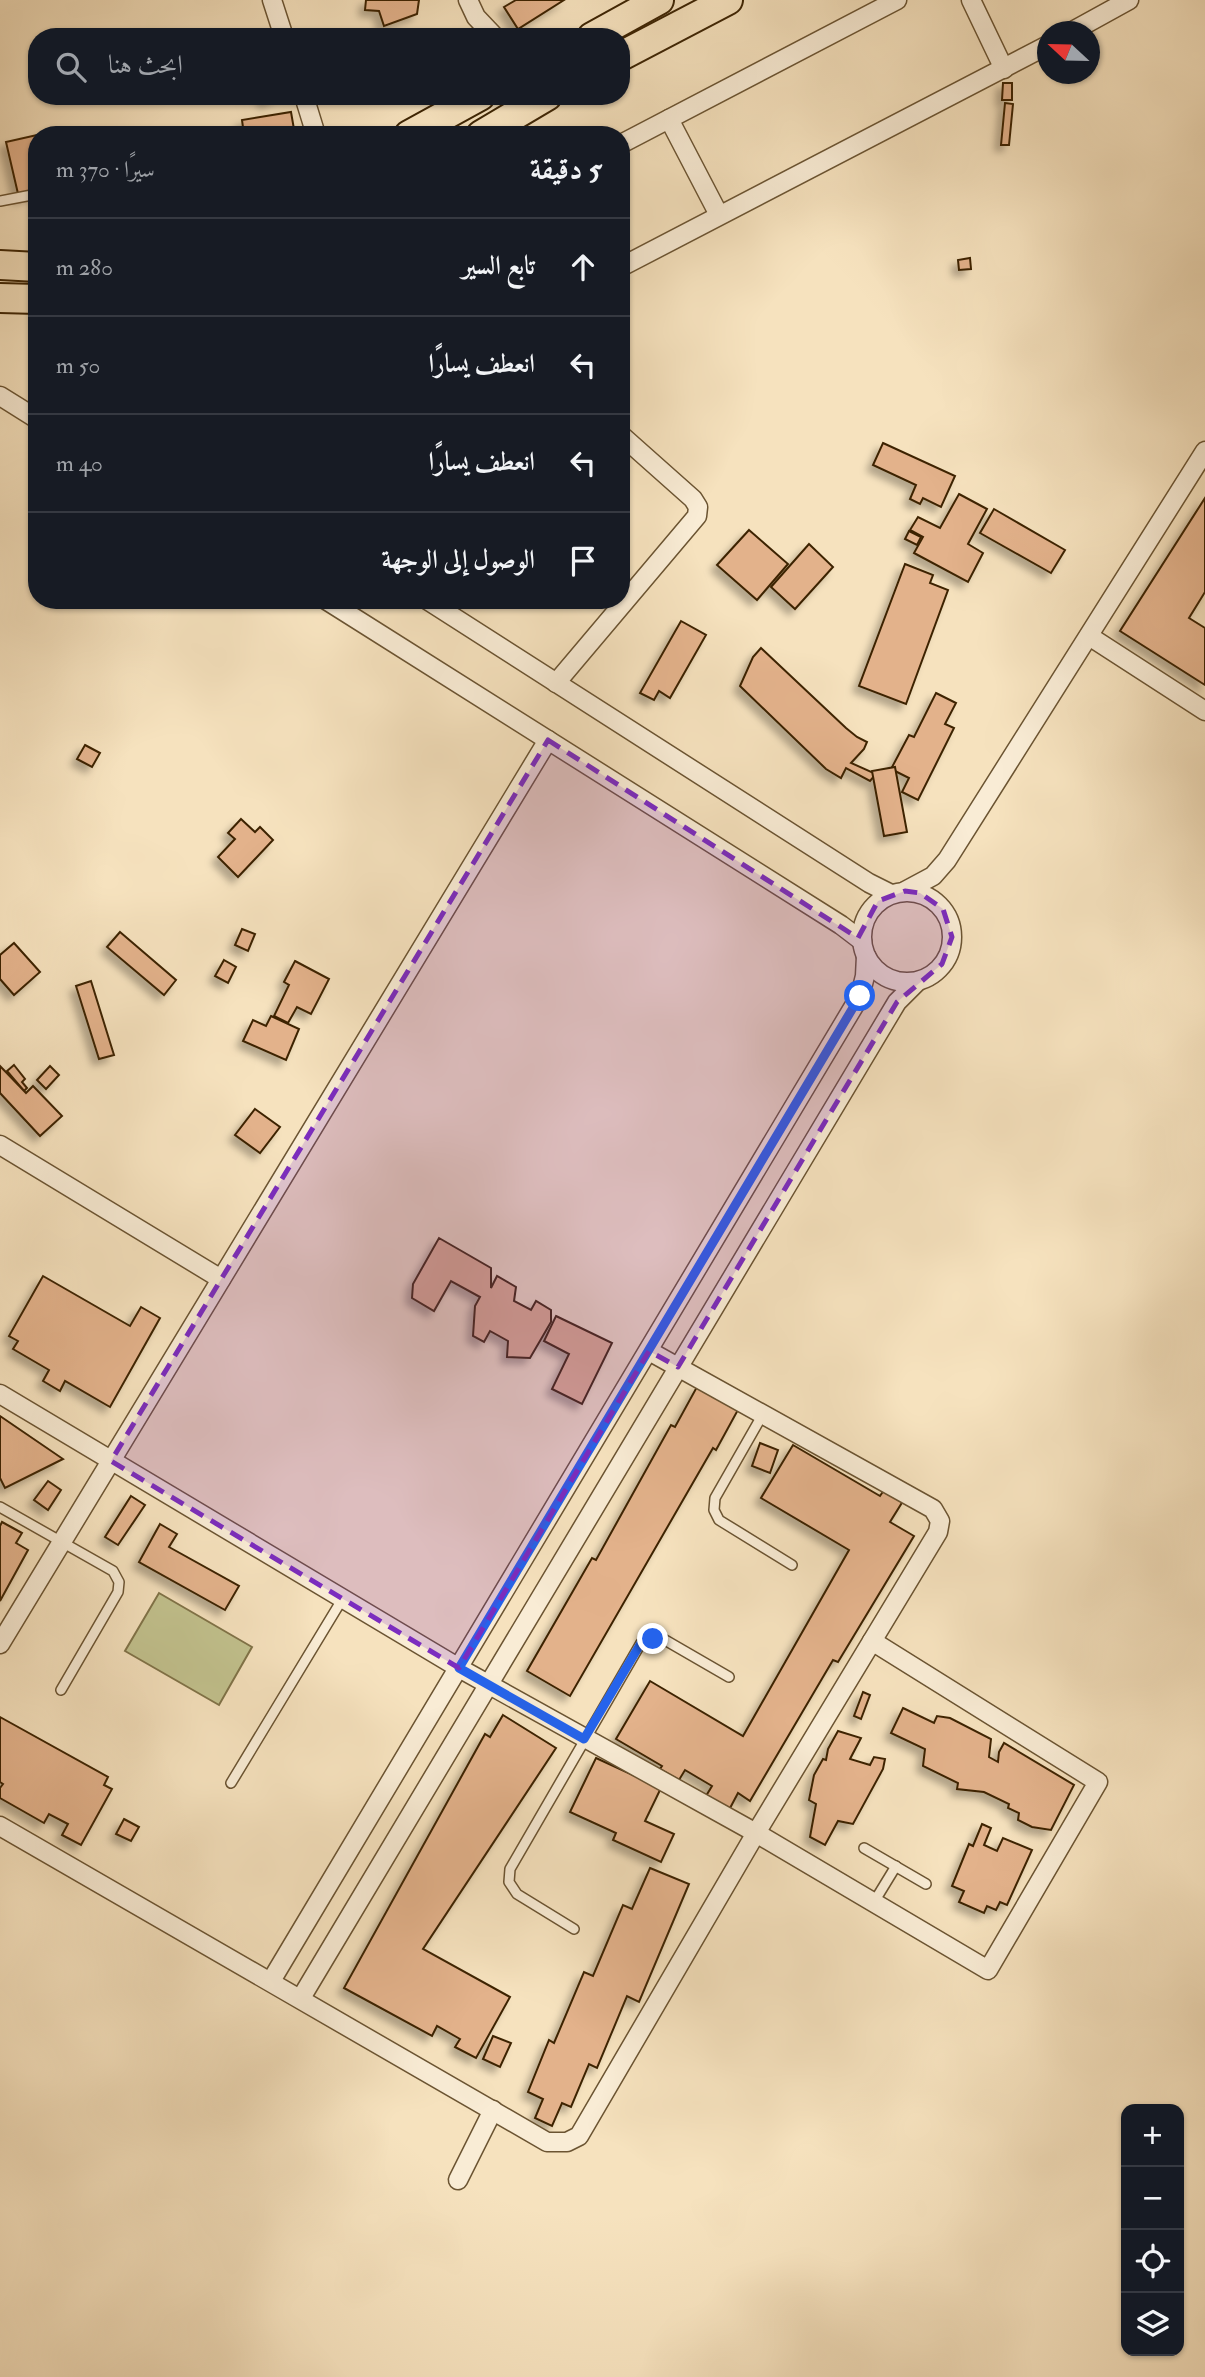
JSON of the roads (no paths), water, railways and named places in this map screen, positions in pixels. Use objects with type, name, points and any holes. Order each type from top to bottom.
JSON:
[{"type":"highway","points":[[608,28],[659,0]]},
{"type":"highway","points":[[630,52],[728,0]]},
{"type":"highway","points":[[425,126],[464,105]]},
{"type":"highway","points":[[496,126],[532,105]]},
{"type":"highway","points":[[0,265],[28,267]]},
{"type":"highway","points":[[0,298],[28,299]]},
{"type":"street","points":[[272,0],[281,28]]},
{"type":"street","points":[[468,0],[476,17],[486,28]]},
{"type":"street","points":[[630,139],[897,0]]},
{"type":"street","points":[[971,0],[1004,69]]},
{"type":"street","points":[[1091,21],[1129,0]]},
{"type":"street","points":[[630,262],[1037,50]]},
{"type":"street","points":[[307,105],[313,126]]},
{"type":"street","points":[[669,119],[719,215]]},
{"type":"street","points":[[0,396],[28,413]]},
{"type":"street","points":[[630,443],[698,506],[697,516],[630,595]]},
{"type":"street","points":[[271,1981],[860,996],[865,976],[863,927],[869,913],[878,901],[933,876],[947,860],[1205,451]]},
{"type":"street","points":[[340,609],[841,925],[864,949],[875,969],[888,978],[903,982],[918,981]]},
{"type":"street","points":[[301,1998],[897,1002],[918,981],[937,970],[949,951],[952,937],[950,922],[943,909],[932,899],[920,893],[898,893],[869,883],[441,609]]},
{"type":"street","points":[[556,683],[618,609]]},
{"type":"street","points":[[1088,636],[1205,711]]},
{"type":"street","points":[[0,1644],[548,740]]},
{"type":"street","points":[[943,909],[941,884],[947,860]]},
{"type":"street","points":[[0,1145],[221,1279]]},
{"type":"street","points":[[0,1826],[547,2141],[567,2143],[579,2136],[756,1833],[938,1532],[940,1521],[933,1509],[649,1350]]},
{"type":"street","points":[[0,1394],[488,1685],[756,1833],[988,1969],[1098,1782],[872,1642]]},
{"type":"street","points":[[305,1927],[333,1944]]},
{"type":"street","points":[[458,2180],[493,2110]]},
{"type":"lane","points":[[0,201],[28,196]]},
{"type":"lane","points":[[763,1414],[715,1498],[714,1510],[719,1520],[792,1565]]},
{"type":"lane","points":[[0,1507],[113,1571],[117,1576],[119,1587],[116,1597],[61,1690]]},
{"type":"lane","points":[[231,1783],[342,1598]]},
{"type":"lane","points":[[574,1929],[517,1895],[512,1889],[509,1876],[512,1863],[641,1643],[647,1640],[665,1640],[729,1677]]},
{"type":"lane","points":[[864,1848],[926,1884]]},
{"type":"lane","points":[[874,1902],[896,1866]]}]
